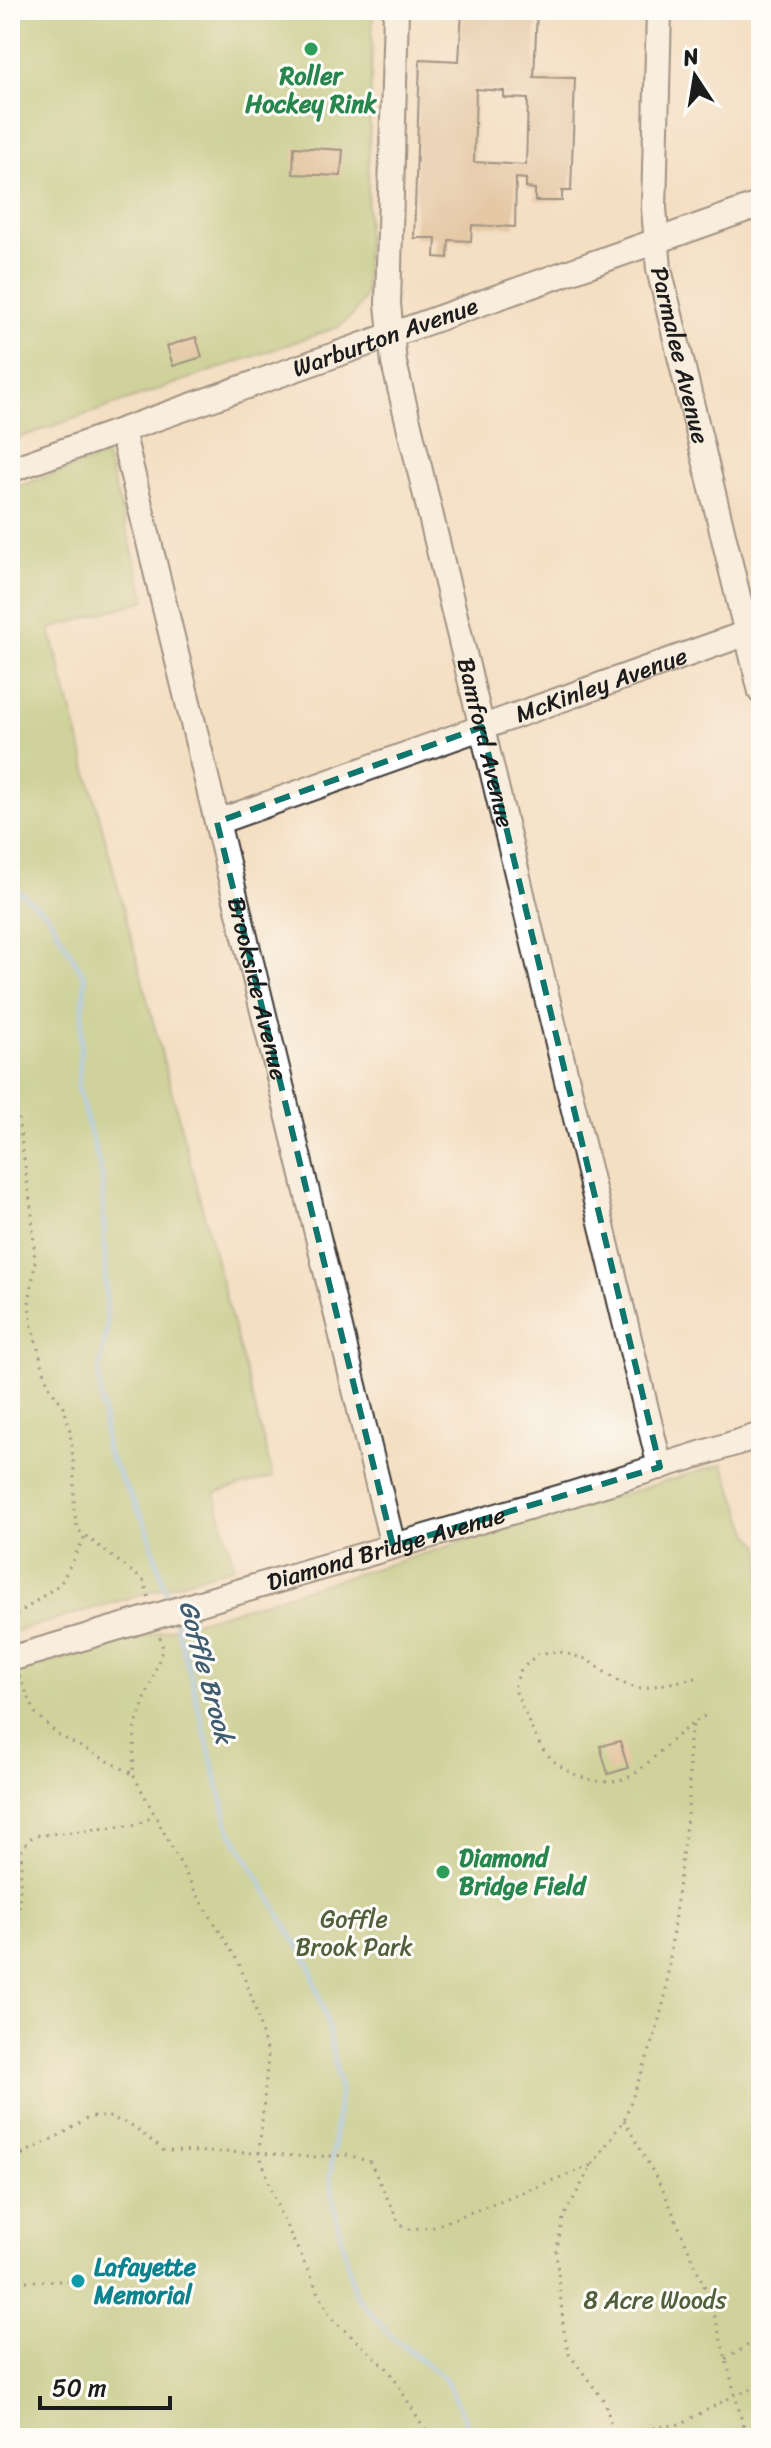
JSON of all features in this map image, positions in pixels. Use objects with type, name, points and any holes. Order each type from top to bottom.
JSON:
[{"type":"street","name":"Bamford Avenue","points":[[396,10],[388,304],[394,363],[660,1467]]},
{"type":"street","name":"Parmalee Avenue","points":[[659,10],[655,241],[659,269],[754,631],[761,692]]},
{"type":"street","name":"Warburton Avenue","points":[[11,470],[761,204]]},
{"type":"street","name":"Brookside Avenue","points":[[122,431],[393,1546]]},
{"type":"street","name":"McKinley Avenue","points":[[217,822],[754,631]]},
{"type":"street","name":"Diamond Bridge Avenue","points":[[14,1666],[130,1624],[761,1435]]},
{"type":"path","points":[[10,1063],[32,1214],[35,1264],[29,1304],[32,1327],[48,1385],[64,1407],[74,1468],[74,1511],[78,1530],[144,1581],[152,1608]]},
{"type":"path","points":[[10,1630],[17,1615],[61,1583],[85,1536]]},
{"type":"path","points":[[159,1635],[163,1648],[135,1728],[133,1774],[195,1891],[239,1963],[254,2004],[268,2057],[259,2153],[280,2213],[331,2318],[389,2370],[430,2438]]},
{"type":"path","points":[[696,1678],[639,1689],[619,1682],[586,1659],[557,1651],[537,1654],[520,1671],[514,1688],[541,1746],[559,1765],[588,1779],[608,1783],[633,1775],[694,1721],[709,1714]]},
{"type":"path","points":[[14,1666],[36,1714],[58,1735],[133,1774]]},
{"type":"path","points":[[694,1721],[689,1741],[689,1799],[665,1997],[653,2042],[624,2120],[592,2165],[563,2218],[556,2252],[569,2354],[605,2402],[614,2436],[680,2424],[735,2395],[761,2386]]},
{"type":"path","points":[[10,2091],[22,1848],[33,1836],[136,1825],[156,1816]]},
{"type":"path","points":[[78,2281],[10,2281],[11,2173],[22,2154],[89,2117],[109,2117],[133,2126],[164,2151],[308,2157],[349,2155],[370,2162],[399,2223],[410,2229],[433,2227],[592,2165]]},
{"type":"path","points":[[624,2120],[664,2192],[711,2302],[744,2438]]},
{"type":"path","points":[[10,2122],[22,2154]]},
{"type":"path","points":[[726,2359],[761,2337]]},
{"type":"highlighted area","points":[[482,727],[660,1467],[393,1546],[217,822]]},
{"type":"green space","points":[[10,10],[373,10],[365,297],[353,315],[338,327],[10,441]]},
{"type":"green space","points":[[106,456],[146,600],[50,629],[273,1477],[215,1493],[234,1567],[10,1633],[10,489]]},
{"type":"green space","name":"Goffle Brook Park","points":[[723,1464],[750,1534],[761,1545],[761,2438],[10,2438],[10,1674],[209,1618]]},
{"type":"building","points":[[462,10],[537,10],[534,77],[575,78],[571,191],[562,191],[562,201],[535,201],[535,189],[526,188],[526,179],[516,178],[515,227],[472,225],[471,241],[449,240],[448,258],[435,257],[436,238],[414,238],[420,59],[459,61]],"holes":[[[476,89],[504,91],[504,98],[528,99],[526,165],[474,162]]]},
{"type":"building","points":[[294,147],[343,150],[341,176],[293,174]]},
{"type":"building","points":[[196,337],[202,357],[173,366],[167,346]]},
{"type":"building","points":[[620,1741],[628,1768],[608,1774],[600,1746]]},
{"type":"waterway","name":"Goffle Brook","points":[[10,884],[48,915],[85,978],[78,1088],[102,1175],[107,1327],[99,1374],[106,1450],[146,1525],[170,1605]]},
{"type":"waterway","name":"Goffle Brook","points":[[174,1618],[229,1828],[310,1966],[328,2026],[340,2090],[330,2178],[355,2294],[389,2334],[445,2379],[474,2438]]},
{"type":"place","name":"Roller Hockey Rink","points":[[311,49]]},
{"type":"place","name":"Diamond Bridge Field","points":[[443,1872]]},
{"type":"place","name":"Lafayette Memorial","points":[[78,2281]]},
{"type":"park label","name":"8 Acre Woods","points":[[655,2300]]}]
